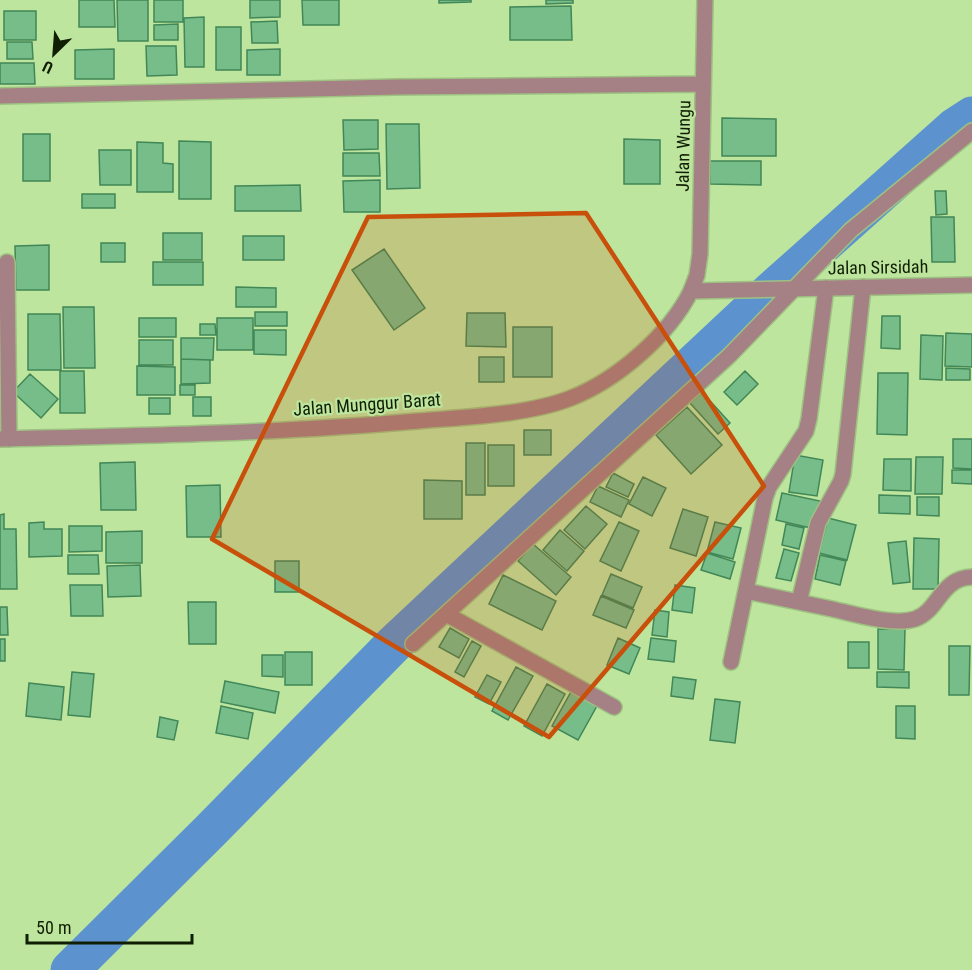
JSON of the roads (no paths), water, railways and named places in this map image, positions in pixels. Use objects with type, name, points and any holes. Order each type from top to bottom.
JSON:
[{"type":"street","name":"Jalan Wungu","points":[[691,291],[697,275],[700,254],[705,0]]},
{"type":"street","points":[[0,96],[395,87],[704,84]]},
{"type":"street","points":[[412,644],[729,356],[788,289],[851,230],[972,131]]},
{"type":"street","points":[[5,439],[7,262]]},
{"type":"street","name":"Jalan Sirsidah","points":[[691,291],[972,285]]},
{"type":"street","points":[[799,602],[818,522],[841,481],[863,287]]},
{"type":"street","points":[[731,662],[765,498],[769,487],[801,440],[809,419],[826,288]]},
{"type":"street","name":"Jalan Munggur Barat","points":[[5,439],[310,429],[500,414],[538,406],[570,399],[610,378],[654,341],[674,318],[691,291]]},
{"type":"street","points":[[746,591],[875,618],[904,621],[922,615],[939,595],[958,579],[972,577]]},
{"type":"street","points":[[446,614],[614,707]]},
{"type":"waterway","points":[[70,970],[394,644],[769,293],[955,127],[972,116]]}]
